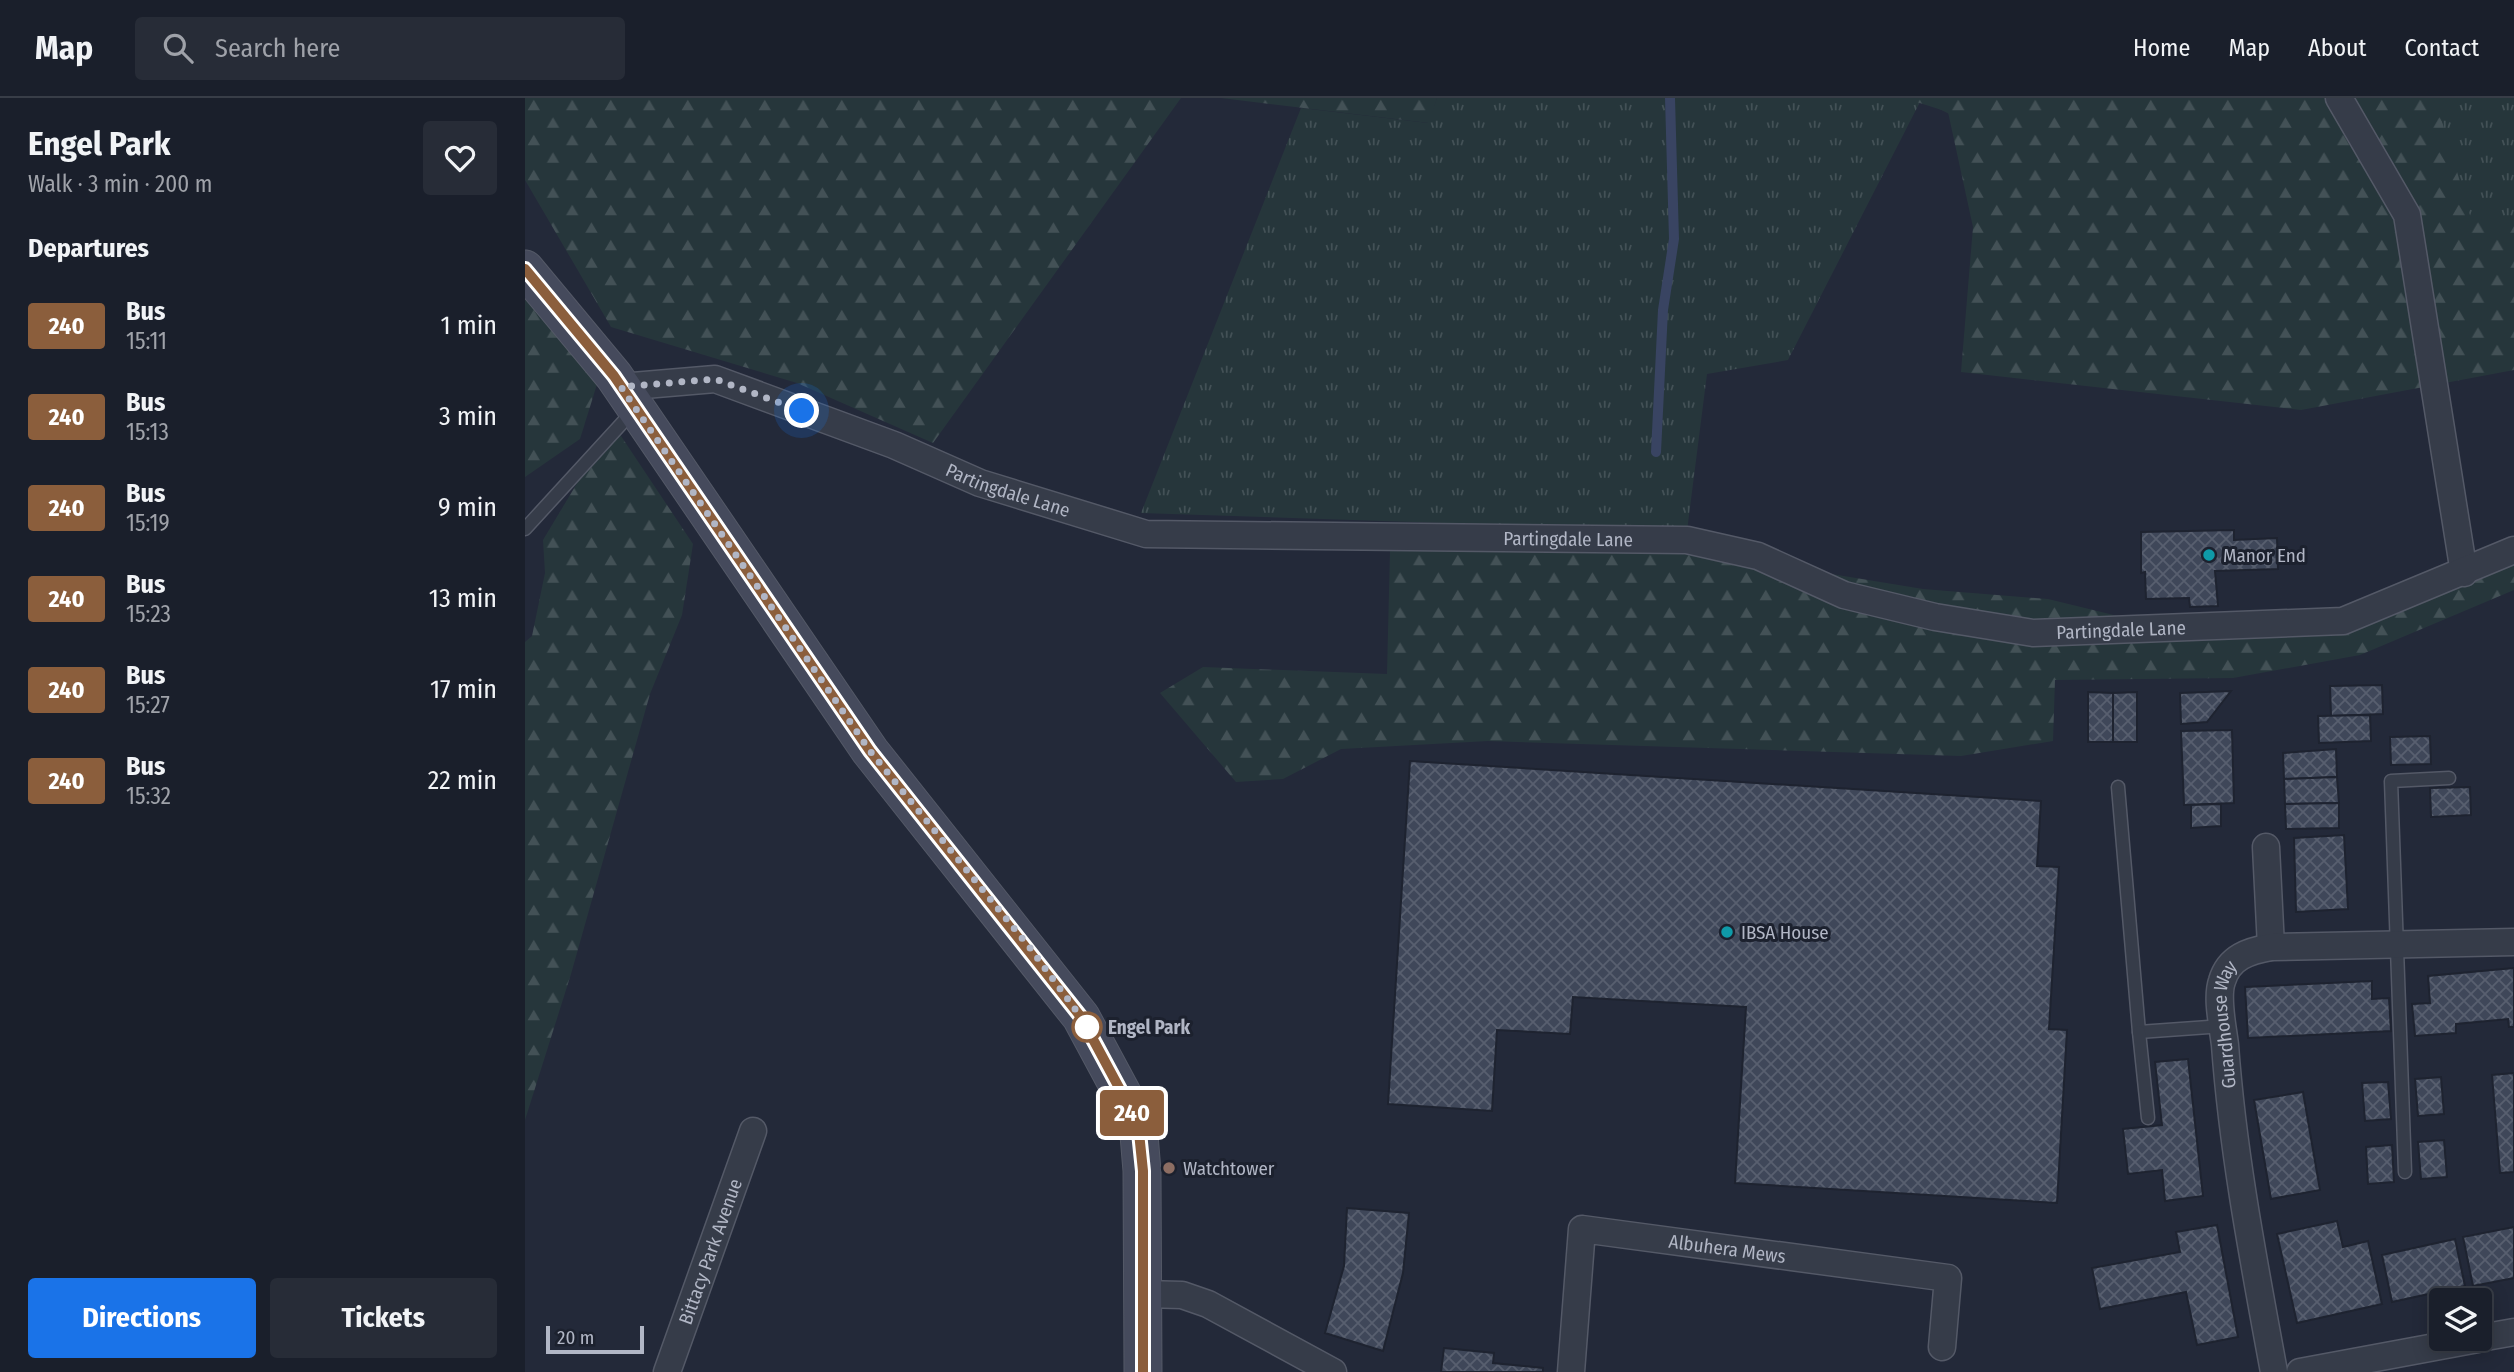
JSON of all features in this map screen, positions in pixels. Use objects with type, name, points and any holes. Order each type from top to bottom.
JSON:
[{"type":"main road","points":[[525,269],[628,398],[870,751],[1081,1017],[1138,1123],[1143,1171],[1143,1372]]},
{"type":"street","points":[[2339,98],[2407,215],[2464,573]]},
{"type":"street","name":"Partingdale Lane","points":[[628,398],[715,379],[894,445],[980,483],[1146,534],[1687,540],[1758,556],[1845,595],[1935,617],[2033,633],[2343,621],[2514,550]]},
{"type":"street","points":[[2266,847],[2271,947]]},
{"type":"street","name":"Guardhouse Way","points":[[2274,1372],[2239,1182],[2221,983],[2231,962],[2251,951],[2271,947],[2514,942]]},
{"type":"street","name":"Bittacy Park Avenue","points":[[667,1372],[753,1132]]},
{"type":"street","name":"Albuhera Mews","points":[[1571,1372],[1582,1228],[1948,1278],[1942,1346]]},
{"type":"street","points":[[1143,1294],[1182,1295],[1208,1304],[1291,1363],[1332,1372]]},
{"type":"street","points":[[2492,1336],[2514,1332]]},
{"type":"street","points":[[2300,1372],[2429,1348]]},
{"type":"lane","points":[[525,529],[628,398]]},
{"type":"lane","points":[[2405,1172],[2391,781],[2449,778]]},
{"type":"lane","points":[[2118,787],[2148,1118]]},
{"type":"lane","points":[[2139,1032],[2223,1026]]},
{"type":"green space","points":[[525,98],[1181,98],[933,443],[797,383],[611,327],[525,180]]},
{"type":"green space","points":[[1221,98],[1437,98],[1429,123]]},
{"type":"green space","points":[[1437,98],[2514,98],[2514,344],[2426,348],[1921,100],[1788,360],[1707,374],[1687,531],[1141,513],[1301,108],[1428,123]]},
{"type":"green space","points":[[1904,98],[2435,98],[2472,222],[2514,223],[2514,370],[2301,410],[1961,372],[1973,227],[1948,112]]},
{"type":"green space","points":[[525,296],[598,381],[580,439],[525,477]]},
{"type":"green space","points":[[617,430],[693,544],[682,615],[650,694],[571,974],[525,1120],[525,642],[532,636],[545,573],[543,540],[597,450]]},
{"type":"green space","points":[[1680,549],[1923,589],[2048,599],[2130,619],[2268,633],[2514,561],[2514,590],[2360,655],[2233,678],[2055,680],[2053,741],[1961,756],[1488,741],[1341,749],[1283,779],[1236,782],[1160,693],[1203,667],[1387,674],[1390,551]]},
{"type":"building","name":"Manor End","points":[[2234,530],[2234,540],[2277,538],[2278,569],[2215,571],[2218,606],[2190,607],[2189,598],[2146,599],[2145,572],[2141,573],[2141,532]]},
{"type":"building","points":[[2382,685],[2383,714],[2331,716],[2330,686]]},
{"type":"building","points":[[2231,691],[2207,722],[2181,724],[2180,693]]},
{"type":"building","points":[[2088,692],[2113,693],[2113,742],[2088,742]]},
{"type":"building","points":[[2137,692],[2137,742],[2113,742],[2113,693]]},
{"type":"building","points":[[2370,715],[2371,741],[2319,743],[2318,716]]},
{"type":"building","points":[[2232,730],[2234,803],[2184,805],[2181,731]]},
{"type":"building","points":[[2430,736],[2431,764],[2391,765],[2390,737]]},
{"type":"building","points":[[2336,749],[2337,777],[2284,779],[2283,753]]},
{"type":"building","name":"IBSA House","points":[[1410,761],[2041,801],[2037,866],[2059,867],[2049,1029],[2067,1030],[2057,1203],[1735,1183],[1746,1007],[1573,997],[1570,1034],[1497,1030],[1492,1111],[1388,1104]]},
{"type":"building","points":[[2337,777],[2339,803],[2285,804],[2284,779]]},
{"type":"building","points":[[2470,787],[2471,815],[2431,817],[2430,788]]},
{"type":"building","points":[[2339,803],[2339,828],[2286,829],[2285,804]]},
{"type":"building","points":[[2221,804],[2221,826],[2191,828],[2191,805]]},
{"type":"building","points":[[2344,835],[2348,909],[2296,912],[2294,838]]},
{"type":"building","points":[[2514,968],[2514,1027],[2509,1027],[2508,1019],[2456,1024],[2456,1033],[2415,1036],[2412,1004],[2430,1003],[2428,976]]},
{"type":"building","points":[[2372,981],[2372,999],[2389,998],[2391,1031],[2248,1038],[2245,987]]},
{"type":"building","points":[[2188,1059],[2203,1196],[2165,1201],[2162,1170],[2128,1174],[2123,1129],[2162,1125],[2155,1062]]},
{"type":"building","points":[[2514,1073],[2514,1172],[2500,1173],[2492,1075]]},
{"type":"building","points":[[2441,1077],[2444,1114],[2418,1116],[2415,1079]]},
{"type":"building","points":[[2388,1082],[2391,1119],[2365,1121],[2362,1083]]},
{"type":"building","points":[[2303,1092],[2320,1190],[2271,1199],[2254,1100]]},
{"type":"building","points":[[2444,1140],[2447,1177],[2421,1179],[2418,1142]]},
{"type":"building","points":[[2392,1145],[2394,1182],[2368,1184],[2366,1147]]},
{"type":"building","points":[[1347,1208],[1409,1213],[1403,1273],[1383,1351],[1325,1333],[1344,1266]]},
{"type":"building","points":[[2337,1221],[2343,1247],[2368,1241],[2382,1304],[2297,1323],[2277,1234]]},
{"type":"building","points":[[2217,1225],[2238,1337],[2197,1345],[2186,1292],[2100,1309],[2092,1268],[2180,1252],[2176,1232]]},
{"type":"building","points":[[2514,1227],[2514,1278],[2473,1286],[2463,1237]]},
{"type":"building","points":[[2455,1239],[2465,1286],[2429,1288],[2429,1294],[2392,1302],[2382,1255]]},
{"type":"building","points":[[1444,1348],[1494,1353],[1493,1363],[1543,1368],[1543,1372],[1441,1372]]},
{"type":"waterway","points":[[1656,452],[1663,310],[1674,239],[1670,98]]},
{"type":"bus line","name":"240","points":[[525,269],[614,376],[870,751],[1030,948],[1081,1017],[1138,1123],[1143,1171],[1143,1372]]},
{"type":"place","name":"Manor End","points":[[2209,555]]},
{"type":"place","name":"IBSA House","points":[[1727,932]]},
{"type":"place","name":"Engel Park","points":[[1087,1027]]},
{"type":"place","name":"Watchtower","points":[[1169,1168]]},
{"type":"route","points":[[802,411],[715,379],[621,387],[870,751],[1030,948],[1081,1017],[1091,1036],[1087,1027]]}]
